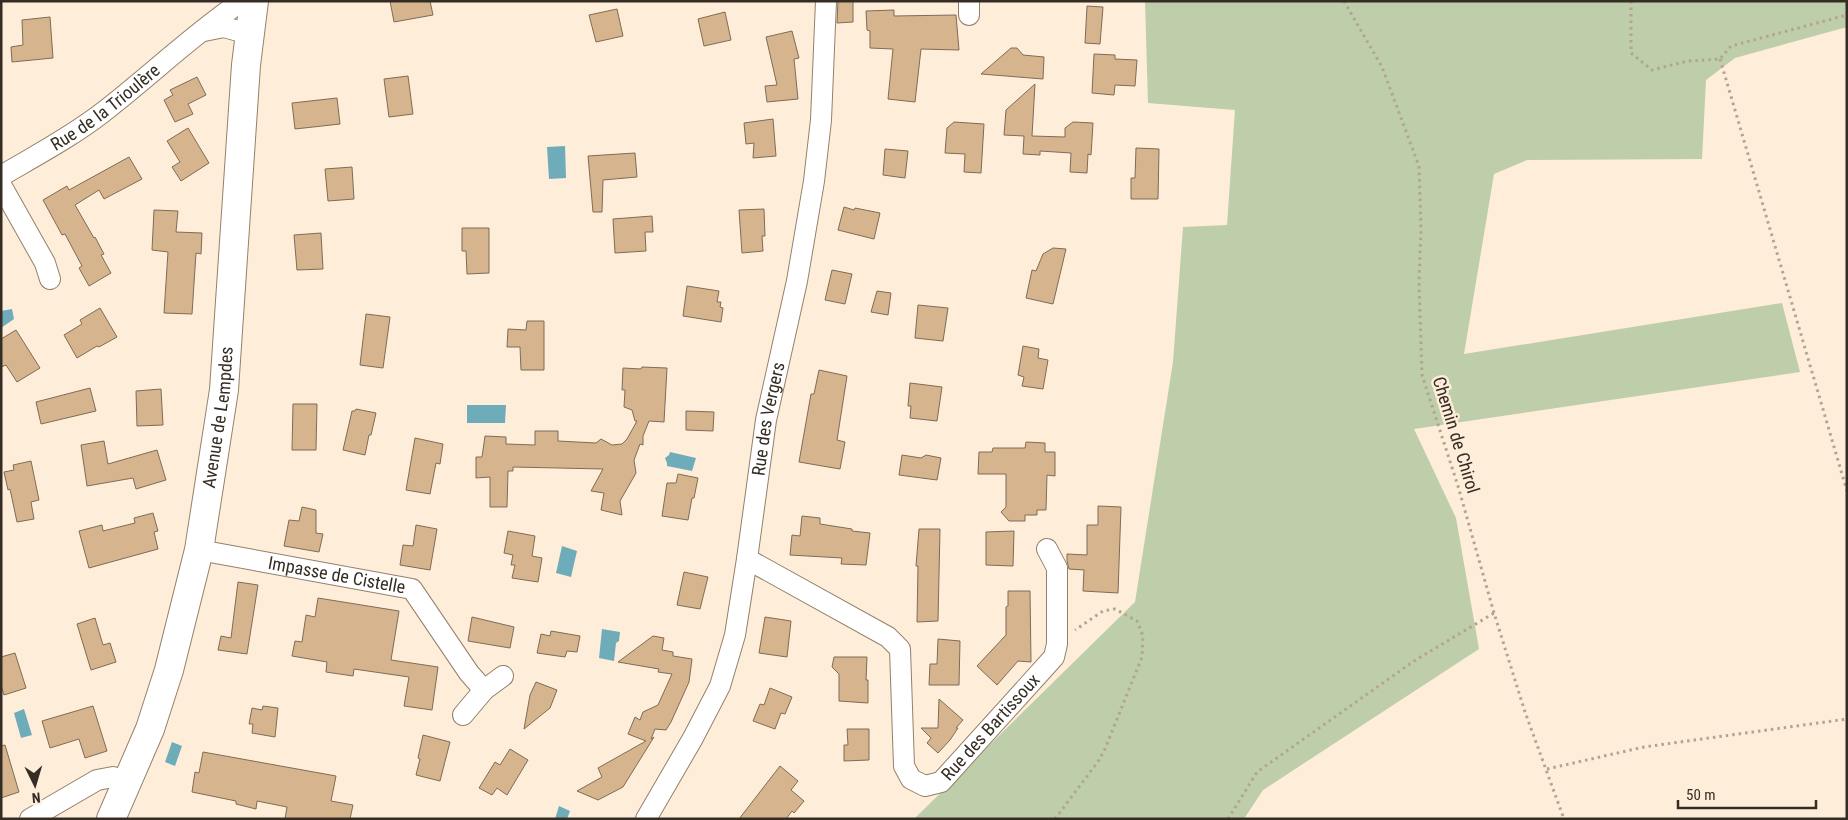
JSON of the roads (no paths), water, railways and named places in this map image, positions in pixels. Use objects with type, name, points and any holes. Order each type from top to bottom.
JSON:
[{"type":"street","name":"Rue de la Trioulère","points":[[1,176],[62,140],[100,114],[220,16],[242,1]]},
{"type":"street","name":"Avenue de Lempdes","points":[[111,819],[150,730],[169,670],[199,550],[224,390],[249,34],[254,1]]},
{"type":"street","name":"Rue des Vergers","points":[[646,819],[693,738],[720,686],[735,635],[766,420],[797,281],[814,180],[821,120],[826,1]]},
{"type":"street","points":[[204,31],[224,27],[249,34]]},
{"type":"street","points":[[1,185],[45,263],[50,279]]},
{"type":"street","name":"Rue des Bartissoux","points":[[747,559],[888,637],[900,649],[904,766],[911,779],[925,786],[941,782],[1054,657],[1057,644],[1057,568],[1046,549]]},
{"type":"street","name":"Impasse de Cistelle","points":[[199,550],[412,589],[469,673],[484,690]]},
{"type":"street","points":[[462,715],[484,690],[503,676]]},
{"type":"street","points":[[30,819],[97,780],[113,777],[128,782]]},
{"type":"water","points":[[565,146],[566,178],[549,179],[547,147]]},
{"type":"water","points":[[12,309],[14,319],[1,328],[1,311]]},
{"type":"water","points":[[467,405],[506,405],[505,423],[467,423]]},
{"type":"water","points":[[670,452],[696,458],[692,471],[667,466],[665,458]]},
{"type":"water","points":[[562,546],[577,551],[571,577],[556,573]]},
{"type":"water","points":[[602,629],[620,632],[619,641],[616,643],[614,661],[599,658]]},
{"type":"water","points":[[24,709],[32,735],[21,738],[14,713]]},
{"type":"water","points":[[172,742],[182,746],[175,766],[165,762]]},
{"type":"water","points":[[559,806],[570,811],[567,819],[555,819]]}]
